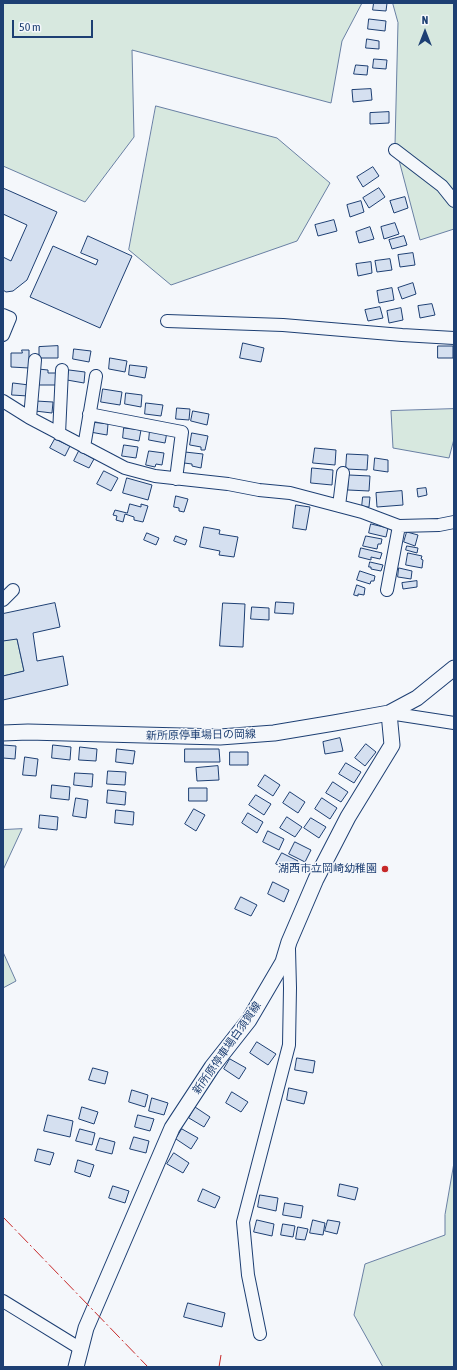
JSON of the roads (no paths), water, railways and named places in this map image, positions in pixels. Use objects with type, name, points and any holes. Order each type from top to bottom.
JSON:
[{"type":"main road","name":"新所原停車場日の岡線","points":[[3,733],[28,732],[220,737],[274,733],[334,724],[389,713],[417,698],[454,668]]},
{"type":"main road","name":"新所原停車場白須賀線","points":[[76,1367],[86,1328],[172,1128],[212,1067],[250,1020],[283,962],[289,942],[316,879],[341,830],[392,746],[389,713]]},
{"type":"street","points":[[395,150],[442,186],[454,201]]},
{"type":"street","points":[[3,314],[10,318],[3,335]]},
{"type":"street","points":[[167,321],[283,325],[454,338]]},
{"type":"street","points":[[30,418],[34,360]]},
{"type":"street","points":[[59,434],[62,370]]},
{"type":"street","points":[[84,447],[96,376]]},
{"type":"street","points":[[3,400],[30,418],[59,434],[131,470],[155,476],[290,493],[362,512],[399,526],[439,525],[454,522]]},
{"type":"street","points":[[89,414],[182,432],[176,479]]},
{"type":"street","points":[[339,506],[343,473]]},
{"type":"street","points":[[387,590],[399,526]]},
{"type":"street","points":[[3,600],[13,590]]},
{"type":"street","points":[[389,713],[454,723]]},
{"type":"street","points":[[260,1334],[248,1275],[243,1222],[289,1045],[289,942]]},
{"type":"street","points":[[3,1301],[81,1349]]},
{"type":"place","name":"湖西市立岡崎幼稚園","points":[[385,869]]}]
